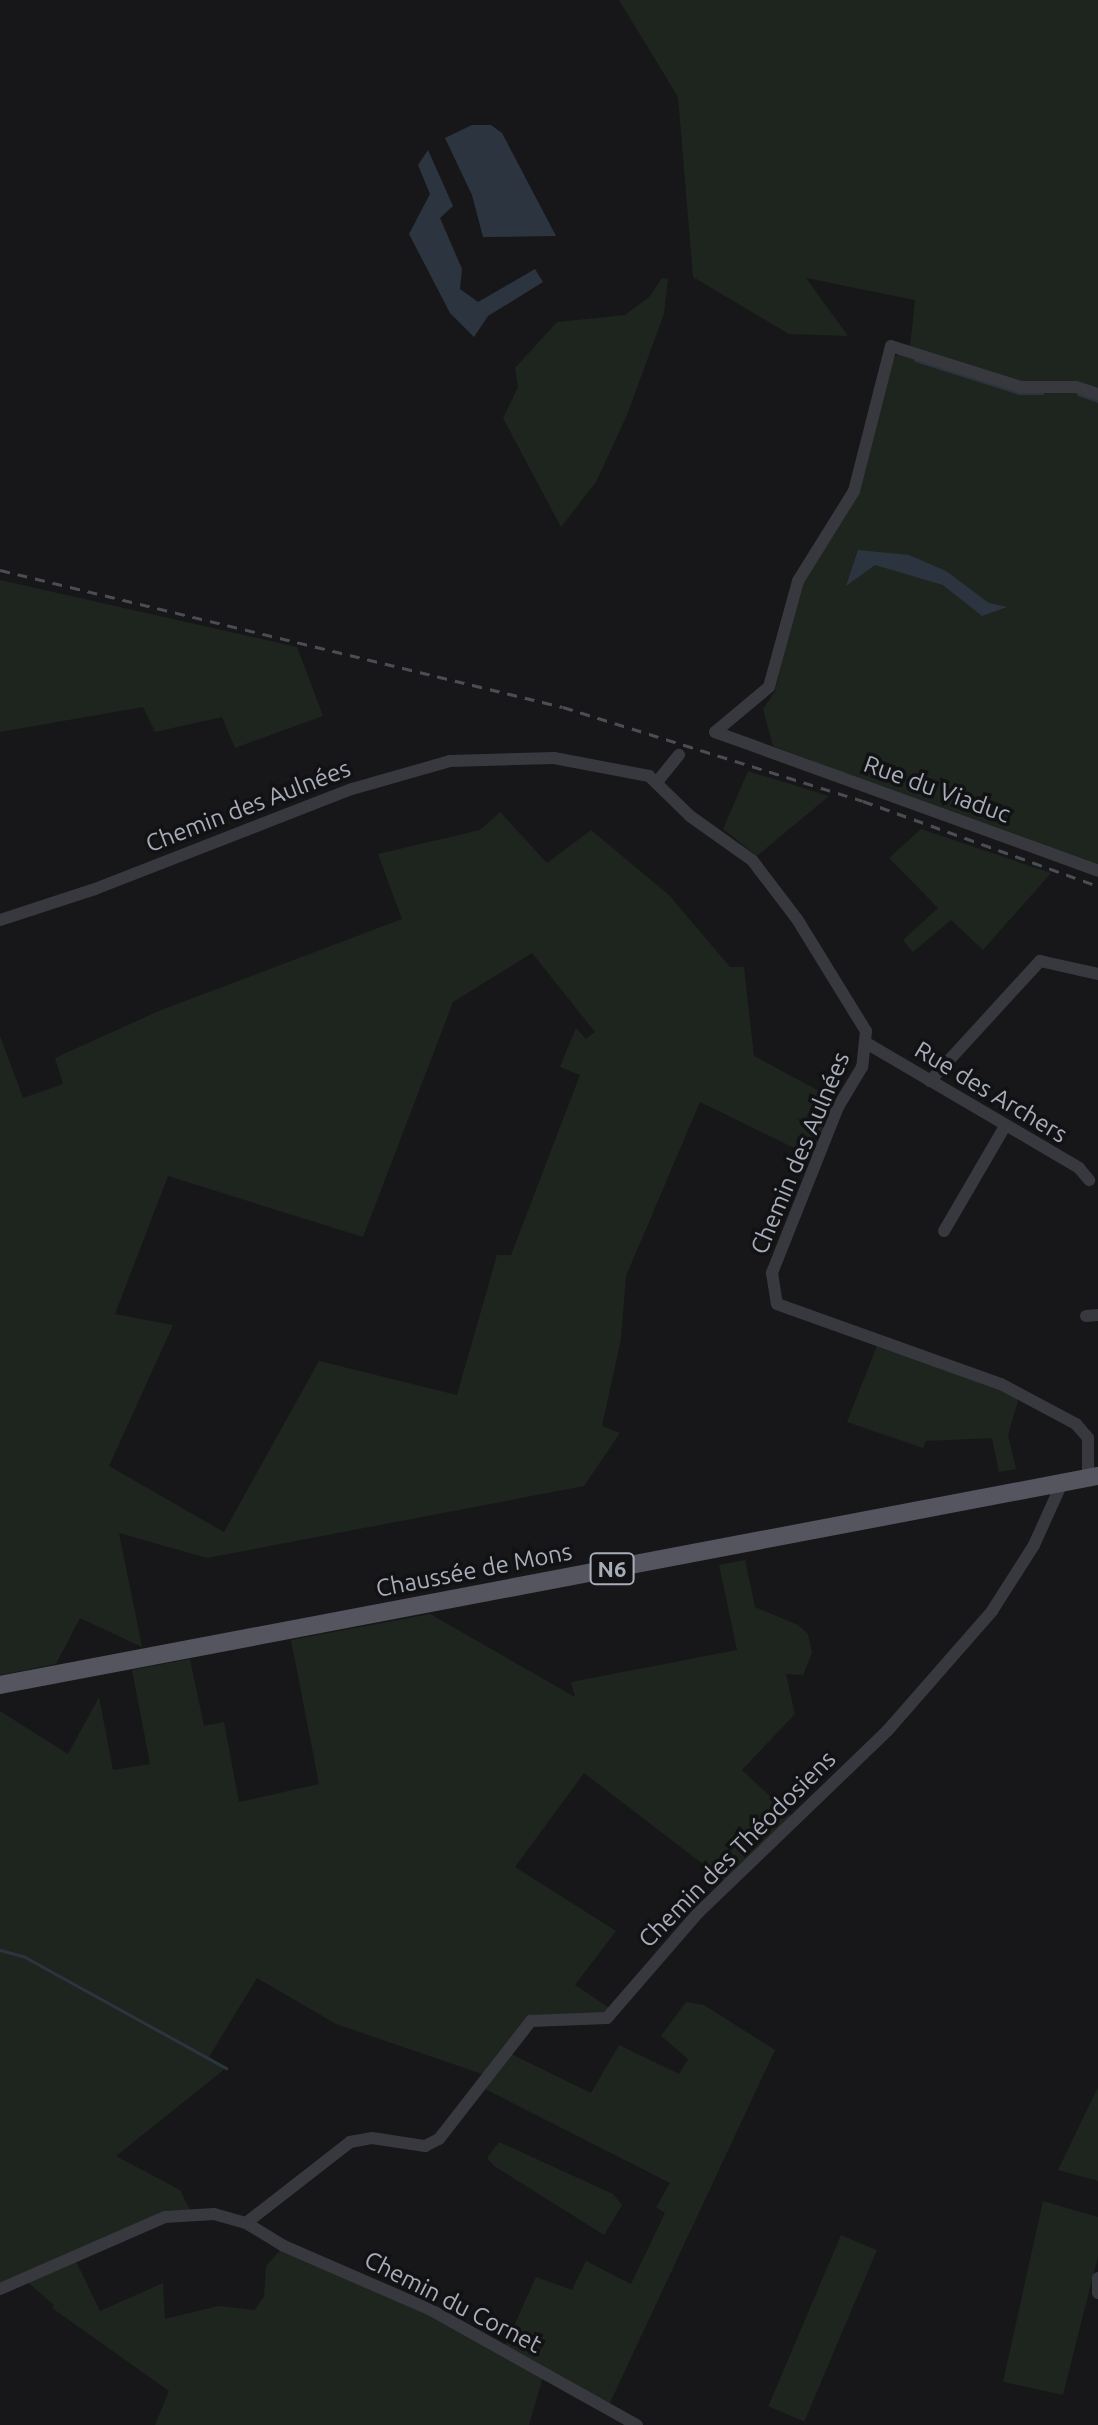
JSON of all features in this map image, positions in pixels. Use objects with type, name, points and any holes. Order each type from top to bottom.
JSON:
[{"type":"main road","name":"Chaussée de Mons","points":[[0,1685],[1093,1477]]},
{"type":"street","name":"Rue du Viaduc","points":[[1098,394],[1076,387],[1021,387],[891,346],[854,491],[798,581],[769,687],[715,732],[1098,871]]},
{"type":"street","points":[[657,782],[679,755]]},
{"type":"street","name":"Chemin des Aulnées","points":[[0,920],[95,889],[352,789],[450,761],[504,756],[583,761],[657,782],[690,816],[752,860],[862,1021],[868,1044],[772,1273],[773,1297],[784,1309],[1001,1384],[1076,1424],[1088,1438],[1093,1477]]},
{"type":"street","points":[[930,1081],[1040,961],[1098,974]]},
{"type":"street","name":"Rue des Archers","points":[[868,1044],[1079,1168],[1089,1180]]},
{"type":"street","points":[[944,1231],[1005,1126]]},
{"type":"street","name":"Chemin des Théodosiens","points":[[246,2223],[350,2142],[372,2138],[425,2146],[439,2139],[531,2021],[607,2018],[680,1931],[888,1730],[992,1611],[1034,1545],[1062,1483]]},
{"type":"street","points":[[0,2289],[165,2217],[191,2212],[246,2223]]},
{"type":"street","name":"Chemin du Cornet","points":[[246,2223],[284,2246],[431,2310],[637,2425]]},
{"type":"street","points":[[1098,2278],[1098,2293]]},
{"type":"shaded area","points":[[619,0],[1098,0],[1098,871],[773,746],[763,709],[775,691],[802,582],[857,492],[892,358],[910,347],[915,300],[806,278],[848,336],[789,334],[693,277],[678,97]]},
{"type":"shaded area","points":[[472,125],[491,125],[502,133],[556,236],[483,237],[472,195],[445,138]]},
{"type":"shaded area","points":[[428,150],[453,206],[440,218],[462,269],[460,289],[478,302],[535,269],[543,282],[488,316],[474,337],[450,313],[409,234],[430,194],[418,165]]},
{"type":"shaded area","points":[[662,278],[668,279],[664,314],[627,415],[596,482],[561,527],[503,418],[518,387],[515,368],[557,322],[625,315],[649,297]]},
{"type":"shaded area","points":[[858,550],[909,555],[946,571],[989,603],[1007,607],[982,616],[943,585],[875,565],[846,586]]},
{"type":"shaded area","points":[[0,580],[297,647],[323,716],[235,748],[222,717],[155,732],[143,707],[0,732]]},
{"type":"shaded area","points":[[748,771],[829,796],[757,856],[723,829]]},
{"type":"shaded area","points":[[500,812],[547,863],[591,830],[669,895],[730,967],[744,967],[754,1056],[836,1100],[815,1158],[700,1102],[626,1276],[621,1339],[602,1426],[620,1433],[584,1486],[207,1558],[119,1533],[142,1647],[80,1618],[56,1664],[0,1675],[0,1036],[23,1098],[63,1084],[55,1058],[161,1010],[402,919],[378,854],[480,830]],"holes":[[[532,953],[595,1032],[586,1039],[576,1028],[560,1067],[580,1075],[511,1255],[497,1255],[457,1395],[319,1361],[224,1532],[109,1466],[173,1325],[115,1314],[168,1176],[363,1237],[453,1002]]]},
{"type":"shaded area","points":[[921,829],[1051,873],[983,950],[951,920],[913,952],[903,940],[938,908],[889,858]]},
{"type":"shaded area","points":[[878,1343],[1020,1394],[1008,1435],[1016,1469],[999,1472],[992,1438],[926,1441],[923,1448],[847,1422]]},
{"type":"shaded area","points":[[745,1560],[755,1607],[798,1625],[808,1634],[812,1653],[803,1675],[786,1674],[795,1714],[742,1770],[793,1818],[725,1881],[584,1773],[515,1867],[616,1931],[575,1985],[614,2011],[607,2018],[539,2018],[505,2051],[591,2093],[619,2045],[679,2074],[688,2059],[661,2036],[686,2002],[704,2005],[775,2050],[607,2409],[544,2373],[529,2425],[155,2425],[169,2391],[52,2308],[54,2305],[25,2280],[0,2289],[0,1711],[68,1754],[99,1697],[113,1770],[150,1764],[132,1670],[190,1659],[204,1726],[224,1722],[239,1802],[319,1784],[291,1640],[430,1614],[575,1697],[571,1682],[737,1650],[719,1565]],"holes":[[[257,1978],[336,2024],[488,2076],[481,2087],[670,2183],[656,2207],[665,2213],[631,2284],[586,2261],[572,2290],[536,2277],[503,2350],[284,2246],[266,2266],[264,2297],[254,2310],[218,2306],[165,2319],[163,2283],[100,2311],[75,2259],[191,2212],[180,2190],[116,2156],[226,2068],[209,2057]]]},
{"type":"shaded area","points":[[1098,2087],[1098,2181],[1058,2170]]},
{"type":"shaded area","points":[[499,2142],[613,2194],[622,2205],[604,2235],[494,2166],[487,2158]]},
{"type":"shaded area","points":[[1043,2201],[1098,2217],[1098,2256],[1063,2395],[1003,2382]]},
{"type":"shaded area","points":[[841,2235],[877,2250],[804,2421],[768,2406]]},
{"type":"waterway","points":[[915,360],[1019,393],[1042,393]]},
{"type":"waterway","points":[[1078,394],[1098,401]]},
{"type":"waterway","points":[[0,1950],[23,1956],[226,2068]]},
{"type":"railway","points":[[0,570],[563,707],[863,801],[1098,886]]}]
